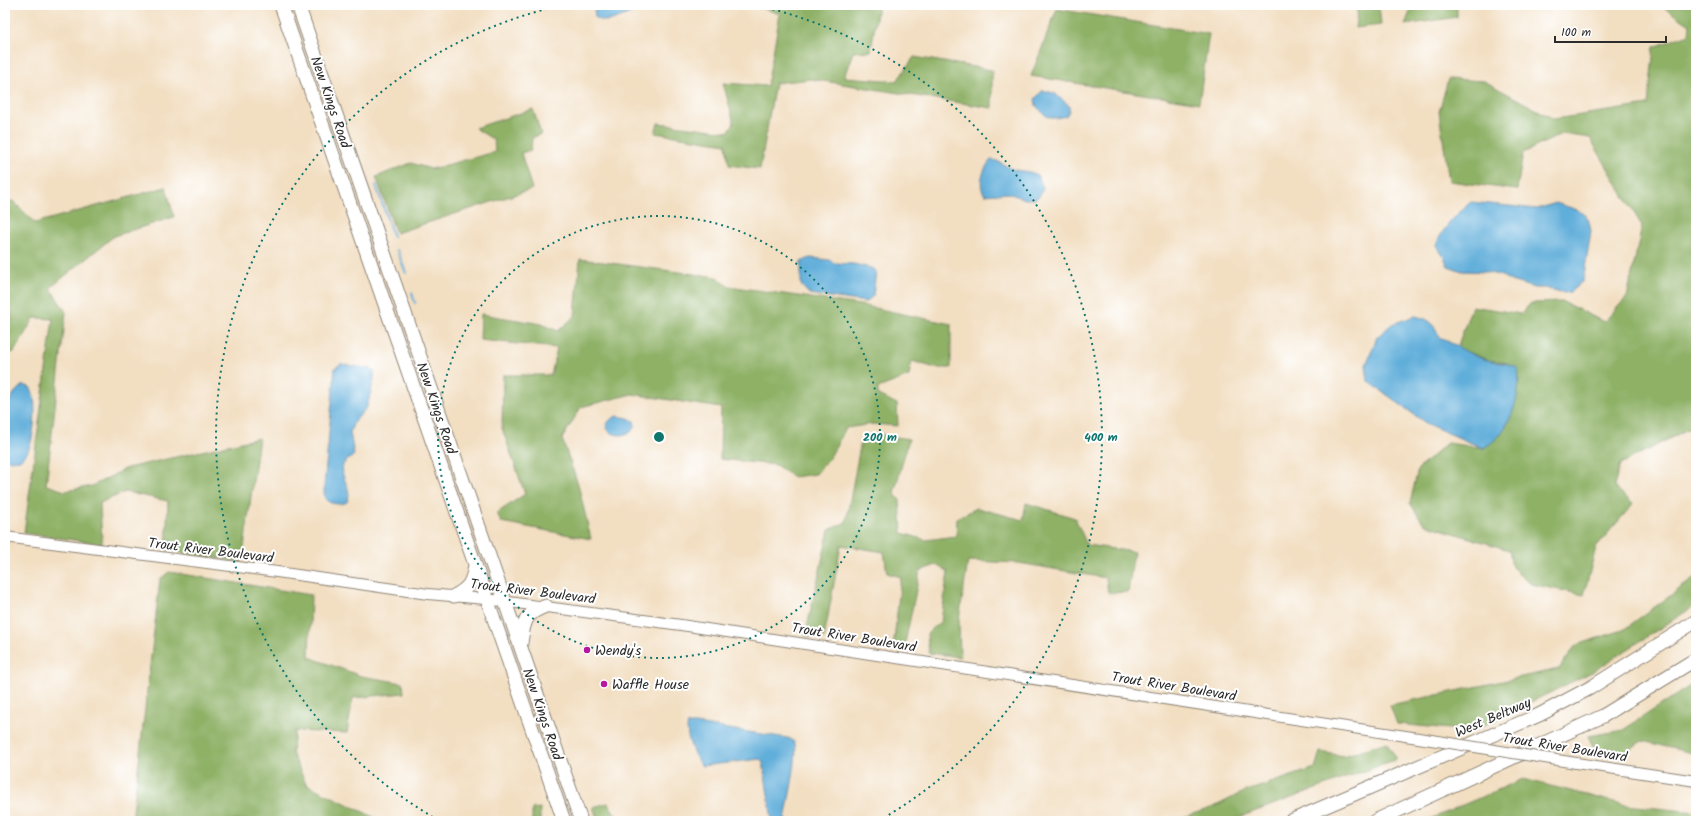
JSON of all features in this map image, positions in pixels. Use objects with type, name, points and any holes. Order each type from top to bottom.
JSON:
[{"type":"highway","name":"New Kings Road","points":[[281,5],[564,821]]},
{"type":"highway","name":"New Kings Road","points":[[298,5],[334,113],[506,601],[581,821]]},
{"type":"highway","points":[[386,308],[408,347],[419,378],[423,383],[430,387]]},
{"type":"highway","points":[[415,392],[420,393],[425,397],[445,455],[468,493]]},
{"type":"highway","points":[[454,596],[469,586],[473,578],[475,566]]},
{"type":"highway","points":[[521,645],[523,628],[527,618],[534,611],[546,606]]},
{"type":"highway","name":"West Beltway","points":[[1291,821],[1539,715],[1617,672],[1696,621]]},
{"type":"highway","points":[[1375,821],[1603,716],[1696,658]]},
{"type":"highway","points":[[1279,821],[1321,808]]},
{"type":"street","name":"Trout River Boulevard","points":[[5,537],[277,572],[428,594],[506,601],[688,626],[1696,781]]},
{"type":"green space","points":[[753,5],[878,5],[871,51],[853,52],[844,77],[897,81],[914,57],[992,70],[992,108],[811,79],[775,83],[760,169],[729,165],[726,144],[655,133],[658,123],[728,132],[734,123],[723,83],[767,86],[780,14]]},
{"type":"green space","points":[[1358,5],[1379,5],[1381,25],[1355,28]]},
{"type":"green space","points":[[1457,5],[1457,17],[1405,25],[1412,6]]},
{"type":"green space","points":[[1660,5],[1696,5],[1696,425],[1620,464],[1614,487],[1633,504],[1596,547],[1584,595],[1531,584],[1512,567],[1509,550],[1424,524],[1410,503],[1418,469],[1447,443],[1484,448],[1508,363],[1488,360],[1457,348],[1472,306],[1521,314],[1531,303],[1563,302],[1604,322],[1627,297],[1642,226],[1590,138],[1562,134],[1523,153],[1517,190],[1449,181],[1439,112],[1448,79],[1484,81],[1554,119],[1648,105],[1654,47],[1689,34],[1690,25]]},
{"type":"green space","points":[[1057,9],[1209,34],[1199,103],[1031,76]]},
{"type":"green space","points":[[533,109],[541,134],[532,138],[531,150],[521,153],[532,189],[396,233],[376,177],[411,163],[431,169],[495,152],[494,140],[475,128]]},
{"type":"green space","points":[[166,187],[174,217],[114,236],[50,288],[66,312],[46,485],[65,491],[92,486],[127,468],[259,438],[242,562],[166,550],[168,501],[125,492],[100,503],[102,544],[24,533],[53,319],[34,318],[14,352],[5,355],[5,322],[12,321],[8,292],[5,283],[5,202],[13,201],[35,223]]},
{"type":"green space","points":[[580,259],[717,277],[728,286],[860,305],[951,324],[951,368],[935,368],[912,361],[909,376],[878,388],[878,395],[897,404],[898,426],[873,424],[846,428],[830,457],[816,474],[793,477],[776,465],[720,459],[721,408],[632,394],[581,407],[562,439],[578,484],[591,539],[501,522],[497,513],[525,494],[502,428],[503,375],[551,375],[557,348],[480,340],[481,314],[542,324],[558,331],[575,316]]},
{"type":"green space","points":[[877,434],[909,439],[894,493],[900,500],[902,533],[926,540],[956,536],[957,518],[977,508],[1023,520],[1026,503],[1075,518],[1087,545],[1134,552],[1128,592],[1108,593],[1106,578],[1019,563],[968,561],[959,620],[960,657],[929,653],[927,634],[941,621],[948,572],[936,565],[920,571],[904,648],[893,649],[901,577],[887,573],[884,552],[841,545],[824,638],[805,636],[829,530],[846,522],[861,441]]},
{"type":"green space","points":[[169,572],[311,595],[309,657],[361,676],[403,683],[404,693],[353,698],[347,733],[295,731],[292,753],[306,784],[382,821],[132,821],[160,579]]},
{"type":"green space","points":[[1696,577],[1696,605],[1594,671],[1472,731],[1397,724],[1390,705],[1559,669],[1576,645],[1623,630]]},
{"type":"green space","points":[[1696,682],[1696,754],[1642,741],[1618,757],[1597,754],[1588,736],[1623,730]]},
{"type":"green space","points":[[1386,742],[1397,759],[1229,821],[1171,821],[1214,807],[1241,793],[1315,768],[1320,752],[1344,756]]},
{"type":"green space","points":[[1523,779],[1626,805],[1696,812],[1696,821],[1426,821]]},
{"type":"green space","points":[[608,803],[620,821],[598,821],[593,807]]},
{"type":"green space","points":[[540,808],[540,821],[532,821],[532,809]]},
{"type":"water","points":[[596,5],[636,5],[634,12],[609,21],[604,21],[595,17],[594,8]]},
{"type":"water","points":[[1043,90],[1056,94],[1069,105],[1069,112],[1066,116],[1052,118],[1046,116],[1036,106],[1035,99]]},
{"type":"water","points":[[991,160],[999,162],[1012,169],[1031,172],[1038,175],[1043,188],[1040,195],[1035,199],[1025,199],[1008,193],[985,195],[981,187],[981,182],[983,172]]},
{"type":"water","points":[[1471,202],[1537,209],[1556,203],[1578,210],[1588,218],[1591,231],[1583,281],[1570,292],[1565,293],[1545,288],[1534,288],[1511,281],[1502,276],[1486,272],[1462,271],[1448,266],[1436,245],[1438,239],[1451,221]]},
{"type":"water","points":[[810,258],[830,260],[834,263],[854,264],[871,268],[876,271],[873,296],[866,302],[809,294],[801,285],[801,262]]},
{"type":"water","points":[[1415,316],[1429,321],[1436,329],[1440,338],[1469,353],[1481,358],[1518,368],[1518,390],[1512,413],[1500,434],[1483,448],[1427,424],[1368,381],[1366,365],[1377,337],[1392,324]]},
{"type":"water","points":[[341,364],[372,369],[374,371],[374,379],[367,407],[354,422],[350,432],[354,455],[344,463],[342,470],[348,488],[349,497],[347,502],[339,504],[329,502],[327,500],[325,497],[324,487],[335,368]]},
{"type":"water","points":[[23,385],[30,387],[33,393],[35,410],[32,439],[27,453],[20,460],[10,461],[5,458],[5,418],[10,399]]},
{"type":"water","points":[[617,416],[634,421],[635,425],[631,432],[621,435],[608,431],[607,425]]},
{"type":"water","points":[[688,724],[788,738],[793,741],[796,750],[785,821],[772,821],[763,762],[760,759],[702,766],[696,758],[689,740],[687,728]]},
{"type":"waterway","points":[[376,185],[393,236]]},
{"type":"waterway","points":[[397,250],[406,273]]},
{"type":"waterway","points":[[412,293],[415,303]]},
{"type":"place","name":"Wendy's","points":[[587,650]]},
{"type":"place","name":"Waffle House","points":[[604,684]]}]
